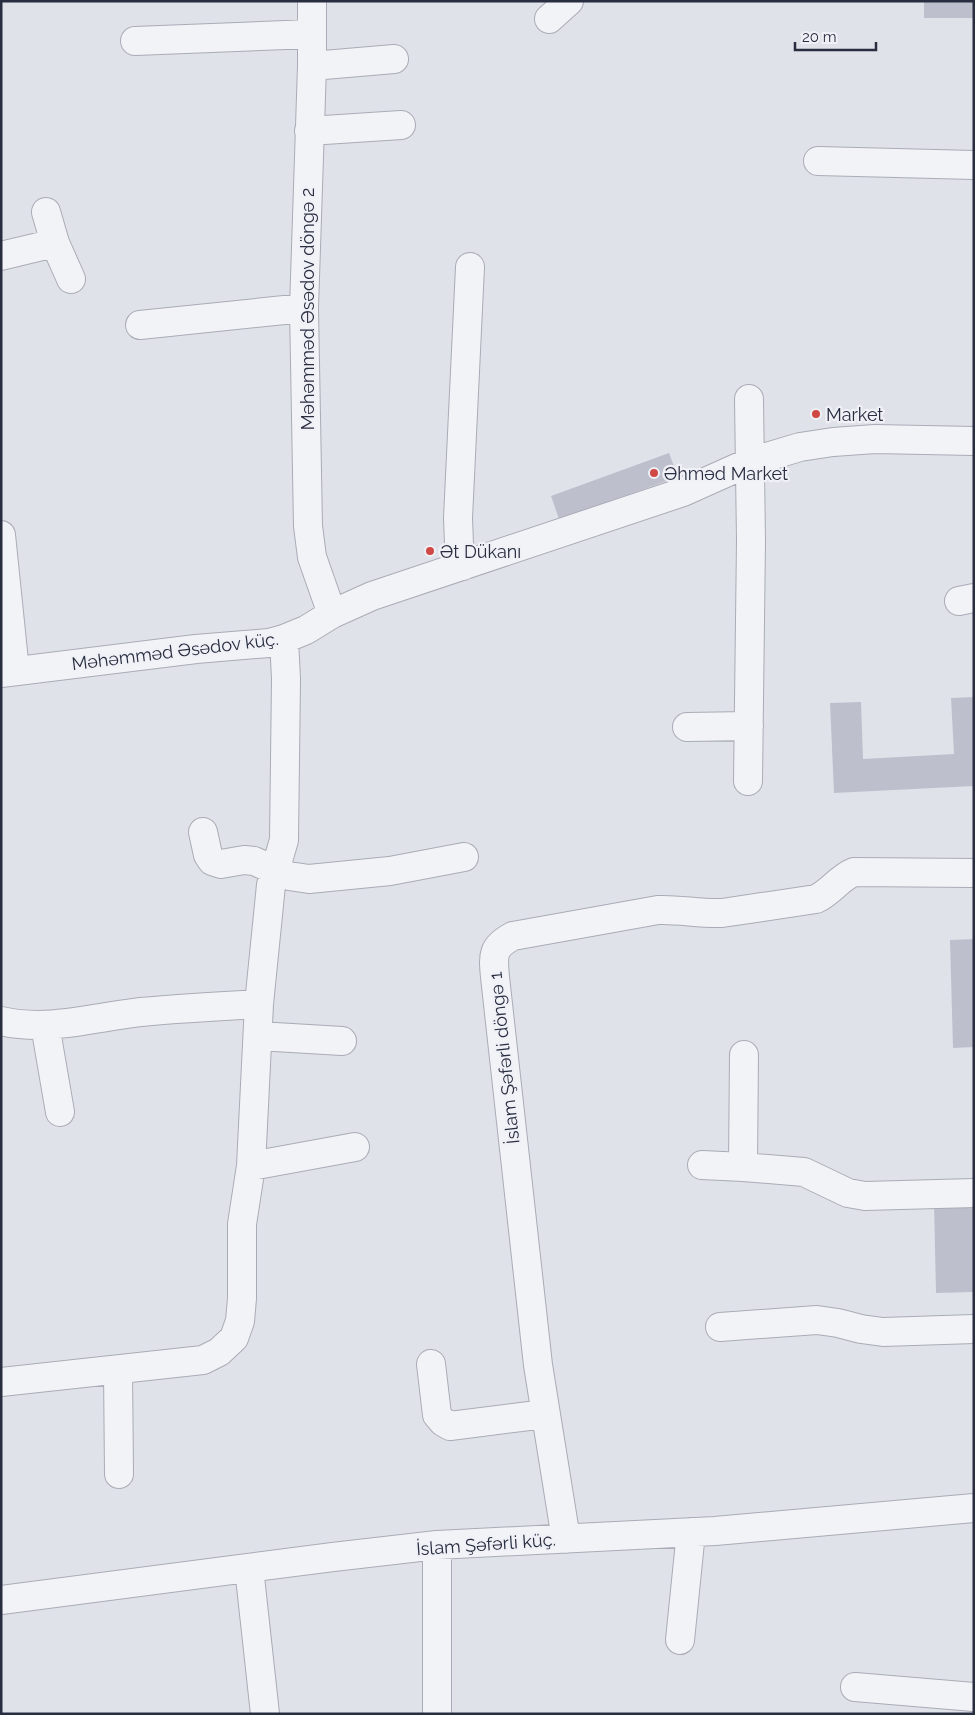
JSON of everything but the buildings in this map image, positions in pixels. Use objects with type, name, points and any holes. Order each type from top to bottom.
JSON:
[{"type":"street","name":"Məhəmməd Əsədov döngə 2","points":[[312,1],[312,66],[304,308],[308,526],[312,557],[332,614]]},
{"type":"street","points":[[135,41],[312,34]]},
{"type":"street","points":[[312,66],[394,59]]},
{"type":"street","points":[[309,131],[401,125]]},
{"type":"street","points":[[818,161],[974,165]]},
{"type":"street","points":[[46,212],[55,243],[71,279]]},
{"type":"street","points":[[1,256],[55,243]]},
{"type":"street","points":[[463,566],[459,544],[458,518],[470,267]]},
{"type":"street","points":[[140,325],[304,308]]},
{"type":"street","points":[[748,781],[751,542],[749,399]]},
{"type":"street","name":"Məhəmməd Əsədov küç.","points":[[8,672],[196,649],[268,643],[284,639],[306,630],[332,614],[372,596],[684,492],[750,462],[800,448],[875,438],[974,440]]},
{"type":"street","points":[[1,535],[8,672]]},
{"type":"street","points":[[1,1382],[203,1360],[219,1352],[234,1338],[240,1321],[242,1298],[242,1224],[251,1166],[260,1004],[268,904],[271,885],[281,854],[284,830],[286,679],[284,639]]},
{"type":"street","points":[[687,727],[749,726]]},
{"type":"street","points":[[203,832],[208,855],[212,862],[221,864],[244,860],[254,861],[289,876],[309,879],[390,871],[464,857]]},
{"type":"street","name":"İslam Şəfərli döngə 1","points":[[566,1539],[537,1355],[493,958],[496,949],[502,942],[513,936],[658,910],[676,909],[707,914],[722,913],[816,899],[829,891],[840,880],[854,872],[974,873]]},
{"type":"street","points":[[1,1021],[45,1025],[140,1012],[260,1004]]},
{"type":"street","points":[[45,1025],[60,1112]]},
{"type":"street","points":[[258,1036],[342,1041]]},
{"type":"street","points":[[743,1167],[744,1055]]},
{"type":"street","points":[[251,1166],[355,1147]]},
{"type":"street","points":[[702,1165],[804,1172],[848,1193],[864,1196],[974,1193]]},
{"type":"street","points":[[720,1326],[817,1320],[883,1332],[974,1329]]},
{"type":"street","points":[[431,1364],[437,1415],[450,1426],[545,1414]]},
{"type":"street","points":[[118,1370],[119,1474]]},
{"type":"street","name":"İslam Şəfərli küç.","points":[[1,1600],[437,1545],[691,1532],[974,1508]]},
{"type":"street","points":[[680,1640],[691,1532]]},
{"type":"street","points":[[437,1545],[437,1714]]},
{"type":"street","points":[[249,1568],[265,1714]]},
{"type":"street","points":[[855,1687],[974,1697]]},
{"type":"place","name":"Market","points":[[816,414]]},
{"type":"place","name":"Əhməd Market","points":[[654,473]]},
{"type":"place","name":"Ət Dükanı","points":[[430,551]]}]
